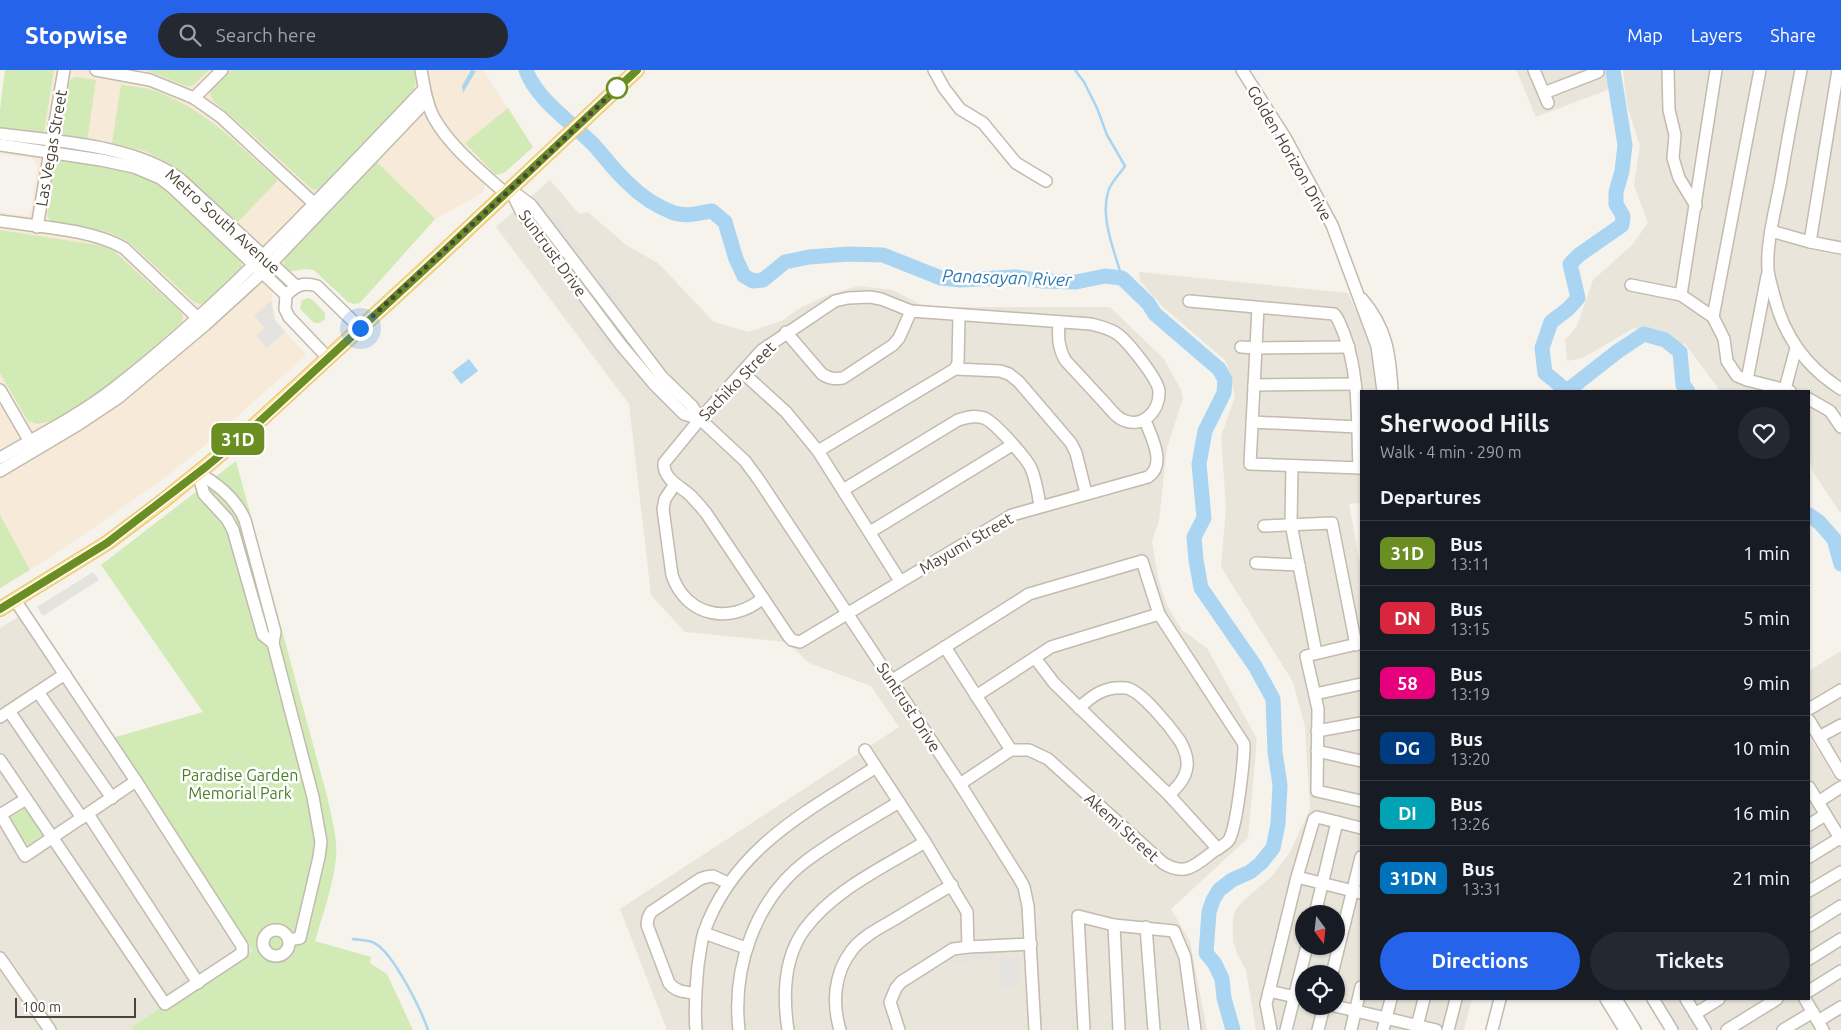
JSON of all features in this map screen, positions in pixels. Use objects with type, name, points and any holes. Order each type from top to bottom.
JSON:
[{"type":"main road","points":[[0,609],[107,543],[198,473],[258,423],[637,70]]},
{"type":"street","name":"Las Vegas Street","points":[[37,227],[64,70]]},
{"type":"street","points":[[96,70],[124,72],[150,80],[194,98],[221,117],[318,207]]},
{"type":"street","points":[[194,98],[222,70]]},
{"type":"street","name":"Suntrust Drive","points":[[421,70],[426,95],[434,117],[453,144],[508,192],[620,345],[654,384],[684,414],[700,419],[745,461],[960,784],[1024,888],[1028,906],[1031,944],[1035,1030]]},
{"type":"street","points":[[934,70],[944,88],[960,109],[983,123],[1016,163],[1046,181]]},
{"type":"street","name":"Golden Horizon Drive","points":[[1242,70],[1286,139],[1332,225],[1377,346],[1382,371],[1383,390]]},
{"type":"street","points":[[1534,70],[1546,98],[1598,72],[1598,70]]},
{"type":"street","points":[[1668,70],[1669,110],[1675,135],[1674,158],[1678,178],[1696,206]]},
{"type":"street","points":[[1681,295],[1716,70]]},
{"type":"street","points":[[1713,317],[1760,70]]},
{"type":"street","points":[[1747,380],[1768,270],[1772,231],[1801,70]]},
{"type":"street","points":[[1810,242],[1838,70]]},
{"type":"street","points":[[0,471],[33,446],[118,398],[259,268],[426,95]]},
{"type":"street","name":"Metro South Avenue","points":[[0,134],[52,140],[136,156],[166,169],[180,179],[296,286]]},
{"type":"street","name":"Metro South Avenue","points":[[0,145],[101,160],[134,167],[160,178],[173,188],[286,295]]},
{"type":"street","points":[[0,221],[111,240],[124,248],[201,321]]},
{"type":"street","points":[[1772,231],[1810,242],[1841,248]]},
{"type":"street","points":[[1768,270],[1779,314],[1796,348],[1818,373],[1841,389]]},
{"type":"street","name":"Metro South Avenue","points":[[328,358],[289,317],[285,310],[286,295],[296,286],[309,284],[317,286],[360,328]]},
{"type":"street","points":[[1632,285],[1681,295],[1713,317],[1724,339],[1727,361],[1737,376],[1747,380],[1787,390],[1796,348]]},
{"type":"street","name":"Golden Horizon Drive","points":[[1358,294],[1374,312],[1387,344],[1392,390]]},
{"type":"street","name":"Sachiko Street","points":[[675,484],[666,475],[664,463],[700,419],[762,350],[786,332],[835,301],[848,298],[870,297],[881,299],[911,311],[1091,324],[1106,328],[1118,334],[1145,364],[1157,383],[1159,390],[1158,399],[1153,412],[1145,420]]},
{"type":"street","points":[[1189,301],[1334,314],[1338,318],[1349,346],[1354,366],[1360,468],[1250,464],[1258,308]]},
{"type":"street","points":[[786,332],[822,374],[830,378],[843,378],[894,345],[911,311]]},
{"type":"street","points":[[818,451],[955,369],[958,363],[959,315]]},
{"type":"street","points":[[1059,322],[1058,339],[1060,351],[1065,360],[1118,417],[1130,422],[1145,420]]},
{"type":"street","points":[[1241,347],[1349,346]]},
{"type":"street","points":[[955,369],[1000,371],[1010,374],[1019,382],[1071,443],[1076,453],[1086,493]]},
{"type":"street","points":[[742,372],[786,412],[818,451],[900,581]]},
{"type":"street","points":[[1254,385],[1355,384]]},
{"type":"street","points":[[0,390],[33,446]]},
{"type":"street","points":[[1810,400],[1830,411],[1841,426]]},
{"type":"street","points":[[843,490],[958,420],[973,416],[984,418],[994,425],[1031,467],[1040,506]]},
{"type":"street","name":"Mayumi Street","points":[[763,598],[789,637],[796,642],[804,640],[1012,515],[1148,477],[1154,473],[1158,460],[1145,420]]},
{"type":"street","points":[[1252,422],[1358,427]]},
{"type":"street","points":[[870,532],[1012,445]]},
{"type":"street","points":[[0,458],[33,446]]},
{"type":"street","points":[[1292,466],[1291,524],[1316,653]]},
{"type":"street","points":[[198,473],[204,494],[227,519],[234,530],[263,634],[273,643]]},
{"type":"street","points":[[198,473],[217,484],[245,520],[276,632],[273,643],[313,796],[321,842],[319,857],[300,938],[289,940]]},
{"type":"street","points":[[675,484],[691,496],[706,513],[763,598],[744,611],[730,614],[709,612],[693,606],[683,598],[675,584],[662,509],[665,499],[675,484]]},
{"type":"street","points":[[1264,526],[1332,523],[1358,644],[1306,656],[1318,709],[1317,791],[1360,801]]},
{"type":"street","name":"Akemi Street","points":[[945,647],[1029,594],[1142,561],[1159,614],[1244,744],[1244,758],[1233,828],[1228,841],[1194,866],[1185,870],[1172,869],[1048,759],[1029,750],[1011,750]]},
{"type":"street","points":[[1256,563],[1298,565]]},
{"type":"street","points":[[0,760],[165,1004],[242,953],[243,949],[136,781],[15,600]]},
{"type":"street","points":[[976,696],[1051,647],[1159,614]]},
{"type":"street","points":[[891,681],[945,647],[1011,750],[960,784]]},
{"type":"street","points":[[1035,658],[1054,683],[1169,795],[1218,849]]},
{"type":"street","points":[[65,674],[5,714],[85,816],[198,983]]},
{"type":"street","points":[[1315,694],[1360,684]]},
{"type":"street","points":[[1079,708],[1096,693],[1112,688],[1128,688],[1144,697],[1180,742],[1185,753],[1187,766],[1182,782],[1169,795]]},
{"type":"street","points":[[1810,708],[1841,690]]},
{"type":"street","points":[[38,692],[112,798]]},
{"type":"street","points":[[1317,731],[1360,723]]},
{"type":"street","points":[[1810,723],[1837,759],[1841,774]]},
{"type":"street","points":[[1820,738],[1841,724]]},
{"type":"street","points":[[865,750],[925,842],[967,912],[968,947]]},
{"type":"street","points":[[1317,751],[1360,761]]},
{"type":"street","points":[[696,1030],[695,993],[704,933],[728,884],[740,867],[762,844],[787,824],[876,767]]},
{"type":"street","points":[[26,799],[0,815],[25,856],[136,781]]},
{"type":"street","points":[[1818,802],[1841,787]]},
{"type":"street","points":[[1810,790],[1840,839],[1810,856]]},
{"type":"street","points":[[739,1030],[737,1008],[740,972],[746,948],[765,909],[782,884],[805,862],[899,802]]},
{"type":"street","points":[[1810,824],[1825,814]]},
{"type":"street","points":[[1271,1030],[1266,1004],[1297,877],[1314,819],[1317,817],[1360,828]]},
{"type":"street","points":[[1316,905],[1337,822]]},
{"type":"street","points":[[788,1030],[785,1011],[785,990],[788,968],[804,930],[828,904],[853,885],[925,842]]},
{"type":"street","points":[[1335,965],[1357,892],[1360,866]]},
{"type":"street","points":[[1810,890],[1841,872]]},
{"type":"street","points":[[695,993],[679,991],[670,984],[647,925],[648,918],[651,912],[700,879],[713,876],[728,884]]},
{"type":"street","points":[[1297,877],[1357,892]]},
{"type":"street","points":[[840,1030],[836,1017],[836,986],[845,961],[852,949],[877,929],[952,885]]},
{"type":"street","points":[[1810,925],[1841,906]]},
{"type":"street","points":[[1084,1030],[1078,916],[1114,925],[1174,931],[1185,957],[1195,1030]]},
{"type":"street","points":[[1114,925],[1119,1030]]},
{"type":"street","points":[[1146,927],[1154,1030]]},
{"type":"street","points":[[704,933],[746,948]]},
{"type":"street","points":[[1810,957],[1841,939]]},
{"type":"street","points":[[899,1030],[890,1002],[901,982],[954,949],[1031,944]]},
{"type":"street","points":[[0,958],[50,1030]]},
{"type":"street","points":[[1810,990],[1841,972]]},
{"type":"street","points":[[1269,991],[1295,997]]},
{"type":"street","points":[[1351,1030],[1360,991]]},
{"type":"street","points":[[1383,1030],[1391,1000]]},
{"type":"street","points":[[1416,1028],[1424,1000]]},
{"type":"street","points":[[1448,1030],[1456,1000]]},
{"type":"street","points":[[1492,1030],[1500,1000]]},
{"type":"street","points":[[1607,1000],[1622,1029]]},
{"type":"street","points":[[1617,1000],[1635,1030]]},
{"type":"street","points":[[1654,1000],[1672,1030]]},
{"type":"street","points":[[1687,1000],[1705,1030]]},
{"type":"street","points":[[1695,1014],[1717,1000]]},
{"type":"street","points":[[1727,1030],[1776,1000]]},
{"type":"street","points":[[1806,1000],[1818,1021]]},
{"type":"street","points":[[1783,1030],[1818,1021],[1841,1007]]},
{"type":"street","points":[[1286,1030],[1295,1008]]},
{"type":"street","points":[[1345,1008],[1386,1018],[1416,1028],[1436,1030]]},
{"type":"street","points":[[1318,1030],[1322,1015]]},
{"type":"shaded area","points":[[5,70],[483,70],[533,147],[504,173],[496,175],[484,187],[484,192],[435,219],[358,304],[348,302],[314,270],[306,269],[292,272],[284,267],[267,284],[272,290],[273,313],[275,320],[306,355],[195,454],[159,482],[63,549],[0,588],[0,212],[27,216],[31,211],[38,165],[32,158],[0,154],[0,110]]},
{"type":"shaded area","points":[[1516,70],[1605,70],[1610,89],[1536,117]]},
{"type":"shaded area","points":[[1623,70],[1841,70],[1841,514],[1813,472],[1810,460],[1810,390],[1719,390],[1686,345],[1634,328],[1583,358],[1567,361],[1565,340],[1577,326],[1593,280],[1632,245],[1648,223],[1634,185],[1640,146],[1627,105]]},
{"type":"shaded area","points":[[550,180],[579,214],[588,212],[626,245],[658,263],[714,322],[749,332],[783,320],[800,308],[830,294],[859,286],[893,290],[925,307],[1110,307],[1164,359],[1181,390],[1183,398],[1167,448],[1159,521],[1152,541],[1158,578],[1167,605],[1182,630],[1207,648],[1257,739],[1248,838],[1171,909],[1190,941],[1207,1030],[667,1030],[620,909],[899,727],[871,686],[809,663],[787,642],[685,632],[651,595],[629,404],[496,227]]},
{"type":"shaded area","points":[[554,216],[579,250],[576,252],[551,218]]},
{"type":"shaded area","points":[[532,234],[563,275],[559,278],[529,237]]},
{"type":"shaded area","points":[[1139,272],[1348,293],[1372,346],[1377,390],[1360,390],[1360,503],[1349,504],[1360,564],[1360,1000],[1472,1000],[1464,1030],[1256,1030],[1246,970],[1238,956],[1233,941],[1233,918],[1236,909],[1271,877],[1289,854],[1310,809],[1305,727],[1293,682],[1221,567],[1226,508],[1221,436],[1235,396],[1226,361],[1162,306],[1140,281]]},
{"type":"shaded area","points":[[601,277],[624,310],[620,312],[597,279]]},
{"type":"shaded area","points":[[271,301],[275,320],[285,332],[267,348],[256,336],[265,328],[254,316]]},
{"type":"shaded area","points":[[597,324],[622,358],[619,361],[594,327]]},
{"type":"shaded area","points":[[93,572],[99,580],[43,616],[37,607]]},
{"type":"shaded area","points":[[28,611],[253,951],[163,1011],[160,1007],[133,1027],[134,1030],[0,1030],[0,628]]},
{"type":"shaded area","points":[[1841,651],[1841,767],[1810,716],[1810,670]]},
{"type":"shaded area","points":[[1810,738],[1841,788],[1841,1030],[1675,1030],[1657,1000],[1810,1000]]},
{"type":"shaded area","points":[[993,953],[993,960],[970,961],[956,965],[954,959],[969,954]]},
{"type":"shaded area","points":[[999,957],[1018,957],[1019,987],[1000,988]]},
{"type":"green space","points":[[5,70],[54,70],[44,132],[39,134],[0,128],[0,110]]},
{"type":"green space","points":[[146,70],[209,70],[192,86],[186,86]]},
{"type":"green space","points":[[231,70],[414,70],[416,82],[411,94],[319,190],[312,189],[213,101],[210,90]]},
{"type":"green space","points":[[76,77],[96,80],[87,141],[68,137],[61,129],[68,83]]},
{"type":"green space","points":[[121,85],[148,89],[167,96],[202,115],[278,180],[237,223],[170,164],[145,151],[112,143]]},
{"type":"green space","points":[[508,108],[533,147],[504,173],[496,175],[465,143]]},
{"type":"green space","points":[[60,159],[116,168],[147,178],[190,210],[240,259],[242,267],[206,302],[199,304],[194,302],[130,243],[112,234],[93,228],[52,222],[47,216],[55,164]]},
{"type":"green space","points":[[376,161],[435,219],[360,303],[354,304],[348,302],[314,270],[290,271],[284,267],[284,258]]},
{"type":"green space","points":[[0,230],[104,246],[113,250],[181,312],[182,322],[110,385],[69,413],[51,421],[37,424],[28,421],[0,373]]},
{"type":"green space","points":[[308,298],[313,300],[325,313],[325,319],[320,323],[314,323],[300,309],[302,300]]},
{"type":"green space","name":"Paradise Garden Memorial Park","points":[[236,461],[327,796],[335,834],[336,858],[333,879],[315,941],[371,957],[370,963],[387,974],[413,1030],[134,1030],[132,1027],[161,1007],[163,1010],[253,951],[112,738],[203,712],[101,565]]},
{"type":"green space","points":[[0,515],[30,570],[0,588]]},
{"type":"green space","points":[[27,807],[44,835],[23,848],[6,820]]},
{"type":"water","points":[[471,70],[476,71],[463,93],[462,86]]},
{"type":"water","points":[[469,359],[478,371],[461,384],[452,372]]},
{"type":"waterway","name":"Panasayan River","points":[[526,70],[538,91],[555,110],[593,144],[619,175],[639,193],[674,213],[689,215],[712,211],[725,222],[736,259],[744,276],[753,281],[763,280],[785,262],[809,257],[849,254],[883,255],[941,278],[961,280],[1015,277],[1043,281],[1076,282],[1105,276],[1122,278],[1148,303],[1155,314],[1219,369],[1225,380],[1224,393],[1205,431],[1199,464],[1204,518],[1194,537],[1196,560],[1201,588],[1255,666],[1273,699],[1275,752],[1280,785],[1278,824],[1273,848],[1261,863],[1250,872],[1232,880],[1219,890],[1209,912],[1206,953],[1215,964],[1222,979],[1224,998],[1233,1030]]},
{"type":"waterway","points":[[1075,70],[1084,82],[1097,108],[1107,135],[1125,166],[1111,185],[1106,202],[1109,235],[1122,278]]},
{"type":"waterway","points":[[1566,390],[1545,373],[1542,348],[1551,322],[1568,309],[1578,298],[1570,264],[1579,255],[1622,225],[1623,216],[1616,204],[1616,192],[1622,171],[1625,145],[1613,70]]},
{"type":"waterway","points":[[1568,390],[1618,351],[1644,334],[1665,340],[1680,352],[1683,385],[1687,390]]},
{"type":"waterway","points":[[1810,516],[1819,522],[1834,539],[1841,564]]},
{"type":"waterway","points":[[353,939],[372,942],[380,947],[388,956],[405,981],[428,1030]]},
{"type":"bus line","name":"31D","points":[[0,609],[107,543],[163,501],[258,423],[637,70]]},
{"type":"route","points":[[360,328],[617,88]]}]
